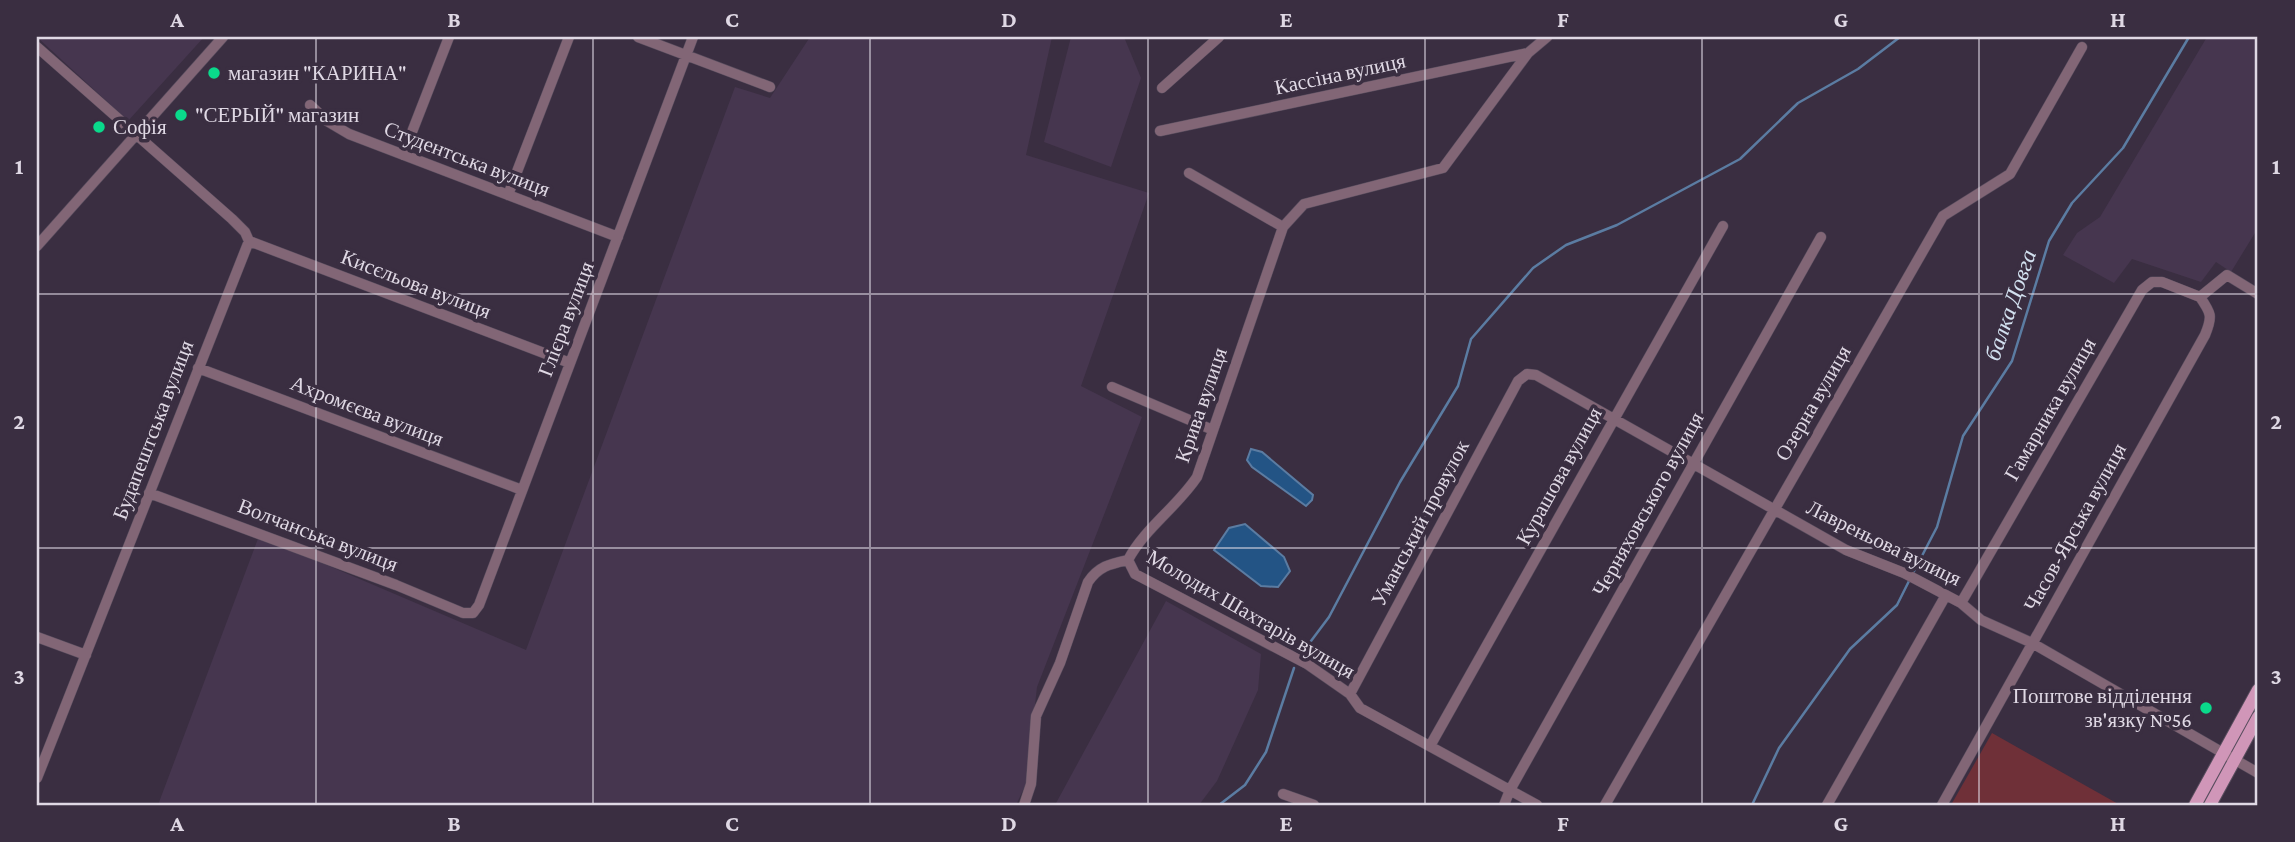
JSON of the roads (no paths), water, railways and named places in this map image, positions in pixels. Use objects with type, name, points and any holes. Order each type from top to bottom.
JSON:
[{"type":"main road","points":[[2210,805],[2258,690]]},
{"type":"main road","points":[[2195,805],[2258,717]]},
{"type":"street","points":[[37,246],[223,37]]},
{"type":"street","points":[[403,155],[449,37]]},
{"type":"street","points":[[508,195],[569,37]]},
{"type":"street","points":[[638,37],[770,87]]},
{"type":"street","name":"Глієра вулиця","points":[[473,613],[479,605],[694,37]]},
{"type":"street","points":[[1162,88],[1219,37]]},
{"type":"street","points":[[1528,53],[1547,37]]},
{"type":"street","points":[[37,47],[232,219],[245,232],[249,241]]},
{"type":"street","name":"Озерна вулиця","points":[[1605,805],[1943,216],[2010,174],[2082,47]]},
{"type":"street","name":"Кассіна вулиця","points":[[1160,131],[1528,53]]},
{"type":"street","name":"Крива вулиця","points":[[1128,560],[1136,545],[1177,504],[1192,484],[1283,227],[1304,204],[1443,168],[1528,53]]},
{"type":"street","name":"Студентська вулиця","points":[[310,105],[327,121],[349,134],[618,237]]},
{"type":"street","points":[[1189,173],[1283,227]]},
{"type":"street","name":"Курашова вулиця","points":[[1430,746],[1723,226]]},
{"type":"street","name":"Черняховського вулиця","points":[[1504,805],[1821,237]]},
{"type":"street","name":"Кисєльова вулиця","points":[[249,241],[570,363]]},
{"type":"street","name":"Будапештська вулиця","points":[[37,778],[249,241]]},
{"type":"street","points":[[2200,297],[2227,275],[2258,294]]},
{"type":"street","name":"Гамарника вулиця","points":[[1961,603],[2142,290],[2151,282],[2162,282],[2200,297]]},
{"type":"street","name":"Часов-Ярська вулиця","points":[[1942,805],[2205,335],[2211,312],[2200,297]]},
{"type":"street","name":"Ахромєєва вулиця","points":[[198,368],[522,491]]},
{"type":"street","name":"Лавреньова вулиця","points":[[1527,374],[1536,375],[1846,550],[1904,573],[1961,603],[1981,620],[2032,643],[2258,773]]},
{"type":"street","name":"Уманський провулок","points":[[1350,694],[1518,381],[1527,374]]},
{"type":"street","points":[[1112,387],[1213,429]]},
{"type":"street","name":"Волчанська вулиця","points":[[149,493],[396,585],[463,613],[473,613]]},
{"type":"street","points":[[1024,805],[1031,784],[1037,716],[1060,663],[1088,582],[1096,570],[1106,564],[1128,560]]},
{"type":"street","name":"Молодих Шахтарів вулиця","points":[[1128,560],[1135,574],[1288,653],[1350,694],[1360,708],[1537,805]]},
{"type":"street","points":[[1827,805],[1946,595]]},
{"type":"street","points":[[37,636],[86,655]]},
{"type":"street","points":[[1283,793],[1314,805]]},
{"type":"water","points":[[1251,449],[1262,452],[1313,495],[1312,500],[1306,506],[1252,467],[1247,460]]},
{"type":"water","points":[[1245,524],[1284,557],[1290,571],[1278,587],[1261,586],[1214,550],[1229,528]]},
{"type":"waterway","points":[[1302,653],[1329,617],[1400,482],[1458,386],[1471,339],[1533,268],[1566,245],[1617,225],[1740,159],[1798,103],[1858,69],[1900,37]]},
{"type":"waterway","name":"балка Довга","points":[[1912,575],[1937,527],[1963,436],[2012,361],[2049,241],[2072,203],[2123,148],[2189,37]]},
{"type":"waterway","name":"балка Довга","points":[[1752,805],[1779,748],[1850,649],[1897,605],[1909,581]]},
{"type":"waterway","points":[[1219,805],[1245,785],[1266,752],[1294,668]]},
{"type":"place","name":"магазин \"КАРИНА\"","points":[[214,73]]},
{"type":"place","name":"\"СЕРЫЙ\" магазин","points":[[181,115]]},
{"type":"place","name":"Софія","points":[[99,127]]},
{"type":"place","name":"Поштове відділення зв'язку №56","points":[[2206,708]]}]
